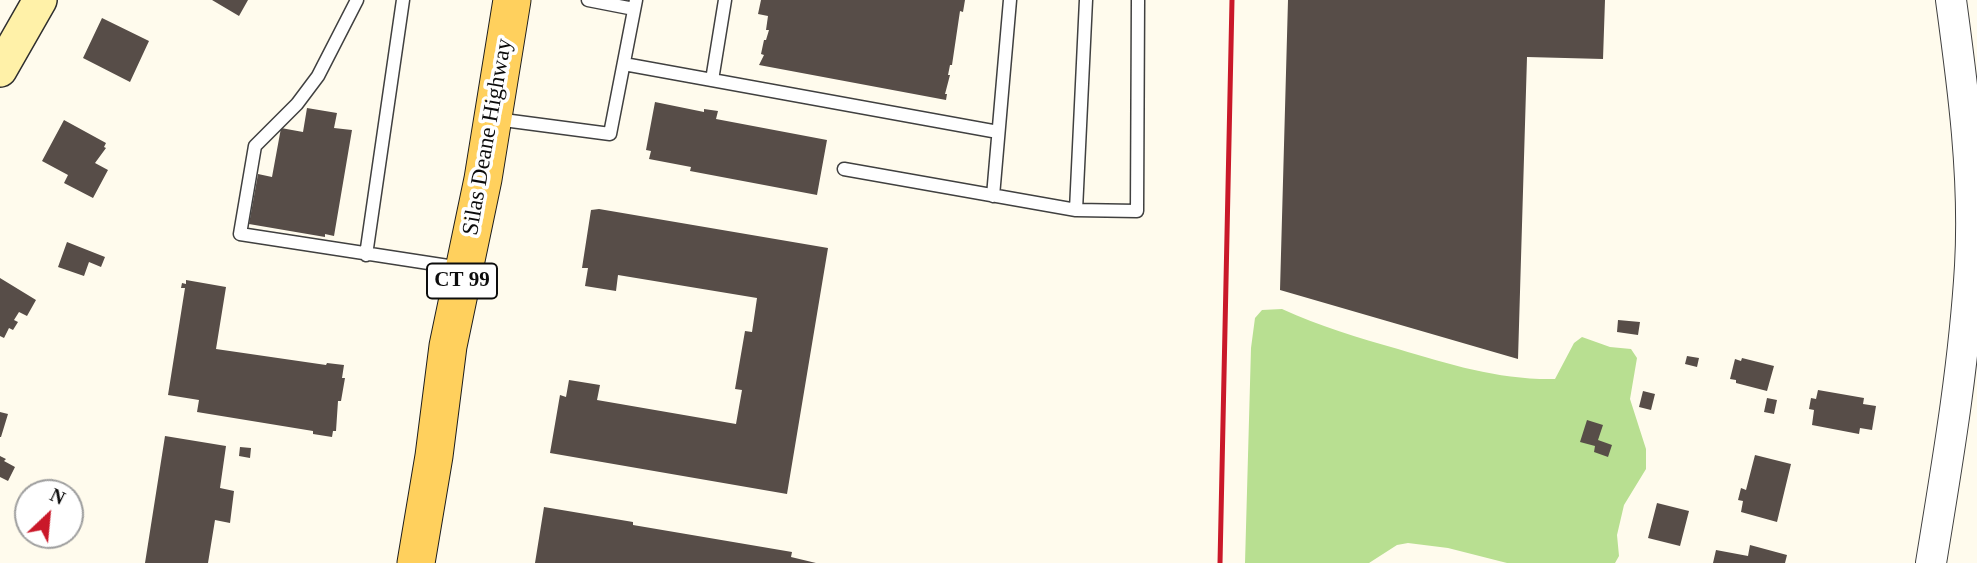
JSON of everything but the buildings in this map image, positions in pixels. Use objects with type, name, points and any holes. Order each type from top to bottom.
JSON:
[{"type":"main road","points":[[0,70],[40,0]]},
{"type":"main road","name":"Silas Deane Highway","points":[[416,563],[449,346],[493,118],[512,0]]},
{"type":"street","points":[[1931,563],[1962,363],[1970,264],[1970,172],[1951,0]]},
{"type":"lane","points":[[357,0],[318,76],[297,104],[255,146],[240,234],[465,269]]},
{"type":"lane","points":[[366,255],[403,0]]},
{"type":"lane","points":[[493,118],[610,134],[635,5],[588,0]]},
{"type":"lane","points":[[712,80],[725,0]]},
{"type":"lane","points":[[993,196],[1010,0]]},
{"type":"lane","points":[[1076,210],[1086,0]]},
{"type":"lane","points":[[844,169],[1076,210],[1136,211],[1138,0]]},
{"type":"lane","points":[[624,64],[998,132]]},
{"type":"green space","points":[[1282,309],[1383,345],[1457,366],[1514,377],[1555,379],[1574,343],[1582,337],[1610,347],[1631,349],[1637,358],[1630,399],[1646,449],[1646,469],[1624,505],[1617,535],[1619,556],[1615,563],[1507,563],[1448,548],[1408,543],[1397,545],[1369,563],[1245,563],[1251,348],[1255,318],[1262,310]]},
{"type":"railway","points":[[1220,563],[1232,0]]}]
